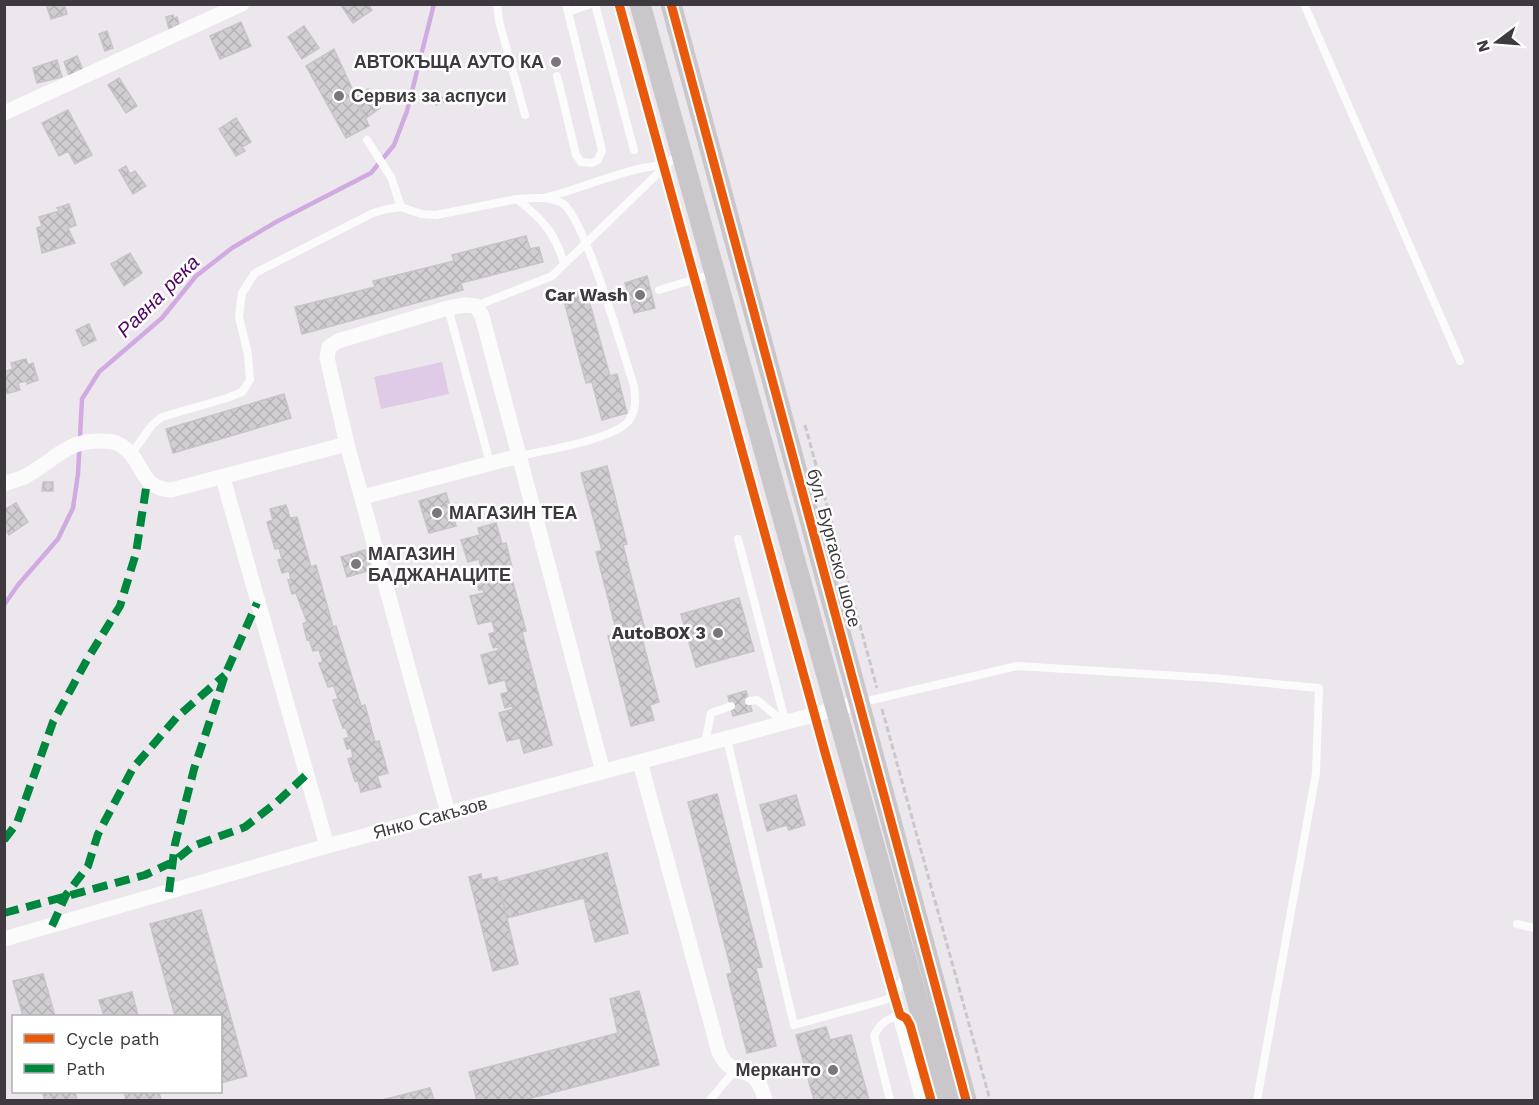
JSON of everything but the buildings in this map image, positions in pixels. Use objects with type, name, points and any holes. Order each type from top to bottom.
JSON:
[{"type":"main road","points":[[640,4],[674,158],[715,273],[945,1101]]},
{"type":"main road","name":"бул. Бургаско шосе","points":[[671,4],[966,1101]]},
{"type":"street","points":[[4,113],[242,4]]},
{"type":"street","points":[[448,813],[347,444],[327,358],[329,347],[338,341],[448,309],[465,305],[476,306],[482,316],[603,772]]},
{"type":"street","points":[[4,484],[26,476],[69,446],[90,440],[114,441],[132,453],[147,482],[158,489],[171,490],[347,444]]},
{"type":"street","points":[[363,497],[519,456]]},
{"type":"street","points":[[223,478],[327,846]]},
{"type":"street","name":"Янко Сакъзов","points":[[4,939],[327,846],[858,703]]},
{"type":"street","points":[[640,762],[719,1052],[724,1064],[735,1070],[748,1072],[758,1080],[765,1101]]},
{"type":"street","points":[[900,1015],[923,1101]]},
{"type":"lane","points":[[497,4],[525,115]]},
{"type":"lane","points":[[557,76],[576,155],[581,162],[592,163],[598,159],[602,150],[567,8],[593,4],[634,150]]},
{"type":"lane","points":[[1304,4],[1460,361]]},
{"type":"lane","points":[[367,140],[391,177],[401,207]]},
{"type":"lane","points":[[132,453],[152,425],[162,417],[242,392],[250,380],[248,355],[239,317],[242,292],[255,273],[373,213],[401,207],[421,214],[436,215],[517,199],[546,197],[674,158]]},
{"type":"lane","points":[[476,306],[552,276],[674,158]]},
{"type":"lane","points":[[519,456],[589,441],[616,430],[629,421],[636,407],[634,386],[586,243],[575,218],[564,204],[546,197]]},
{"type":"lane","points":[[517,199],[537,214],[549,228],[560,248],[564,264]]},
{"type":"lane","points":[[659,290],[715,273]]},
{"type":"lane","points":[[448,309],[490,464]]},
{"type":"lane","points":[[738,539],[786,724]]},
{"type":"lane","points":[[858,703],[1017,666],[1212,678],[1319,688],[1316,774],[1257,1101]]},
{"type":"lane","points":[[749,701],[757,700],[786,724]]},
{"type":"lane","points":[[705,744],[711,713],[730,706]]},
{"type":"lane","points":[[727,739],[794,1026],[873,1004],[894,995],[903,982],[906,956]]},
{"type":"lane","points":[[1517,924],[1534,928]]},
{"type":"lane","points":[[890,1101],[874,1036],[879,1026],[888,1019],[900,1015]]},
{"type":"lane","points":[[710,1101],[735,1070]]},
{"type":"path","points":[[803,418],[990,1101]]},
{"type":"shaded area","points":[[442,362],[449,394],[381,409],[374,377]]},
{"type":"waterway","name":"Равна река","points":[[4,605],[18,585],[58,539],[73,508],[78,474],[82,399],[99,372],[162,318],[196,276],[232,248],[276,222],[371,173],[394,145],[407,111],[434,4]]},
{"type":"marked path","points":[[4,840],[17,823],[53,722],[120,606],[136,553],[147,482]]},
{"type":"marked path","points":[[169,892],[175,844],[194,769],[225,675],[257,603]]},
{"type":"marked path","points":[[52,926],[66,895],[88,866],[98,834],[133,768],[177,717],[225,675]]},
{"type":"marked path","points":[[4,913],[145,875],[173,862],[193,846],[245,827],[306,775]]},
{"type":"cycle path","points":[[619,4],[894,995],[900,1015],[906,1018],[910,1025],[931,1100]]},
{"type":"cycle path","points":[[671,4],[966,1100]]},
{"type":"place","name":"АВТОКЪЩА АУТО КА","points":[[556,62]]},
{"type":"place","name":"Сервиз за аспуси","points":[[339,96]]},
{"type":"place","name":"Car Wash","points":[[640,295]]},
{"type":"place","name":"МАГАЗИН ТЕА","points":[[437,513]]},
{"type":"place","name":"МАГАЗИН БАДЖАНАЦИТЕ","points":[[356,564]]},
{"type":"place","name":"AutoBOX 3","points":[[718,633]]},
{"type":"place","name":"Мерканто","points":[[833,1070]]}]
